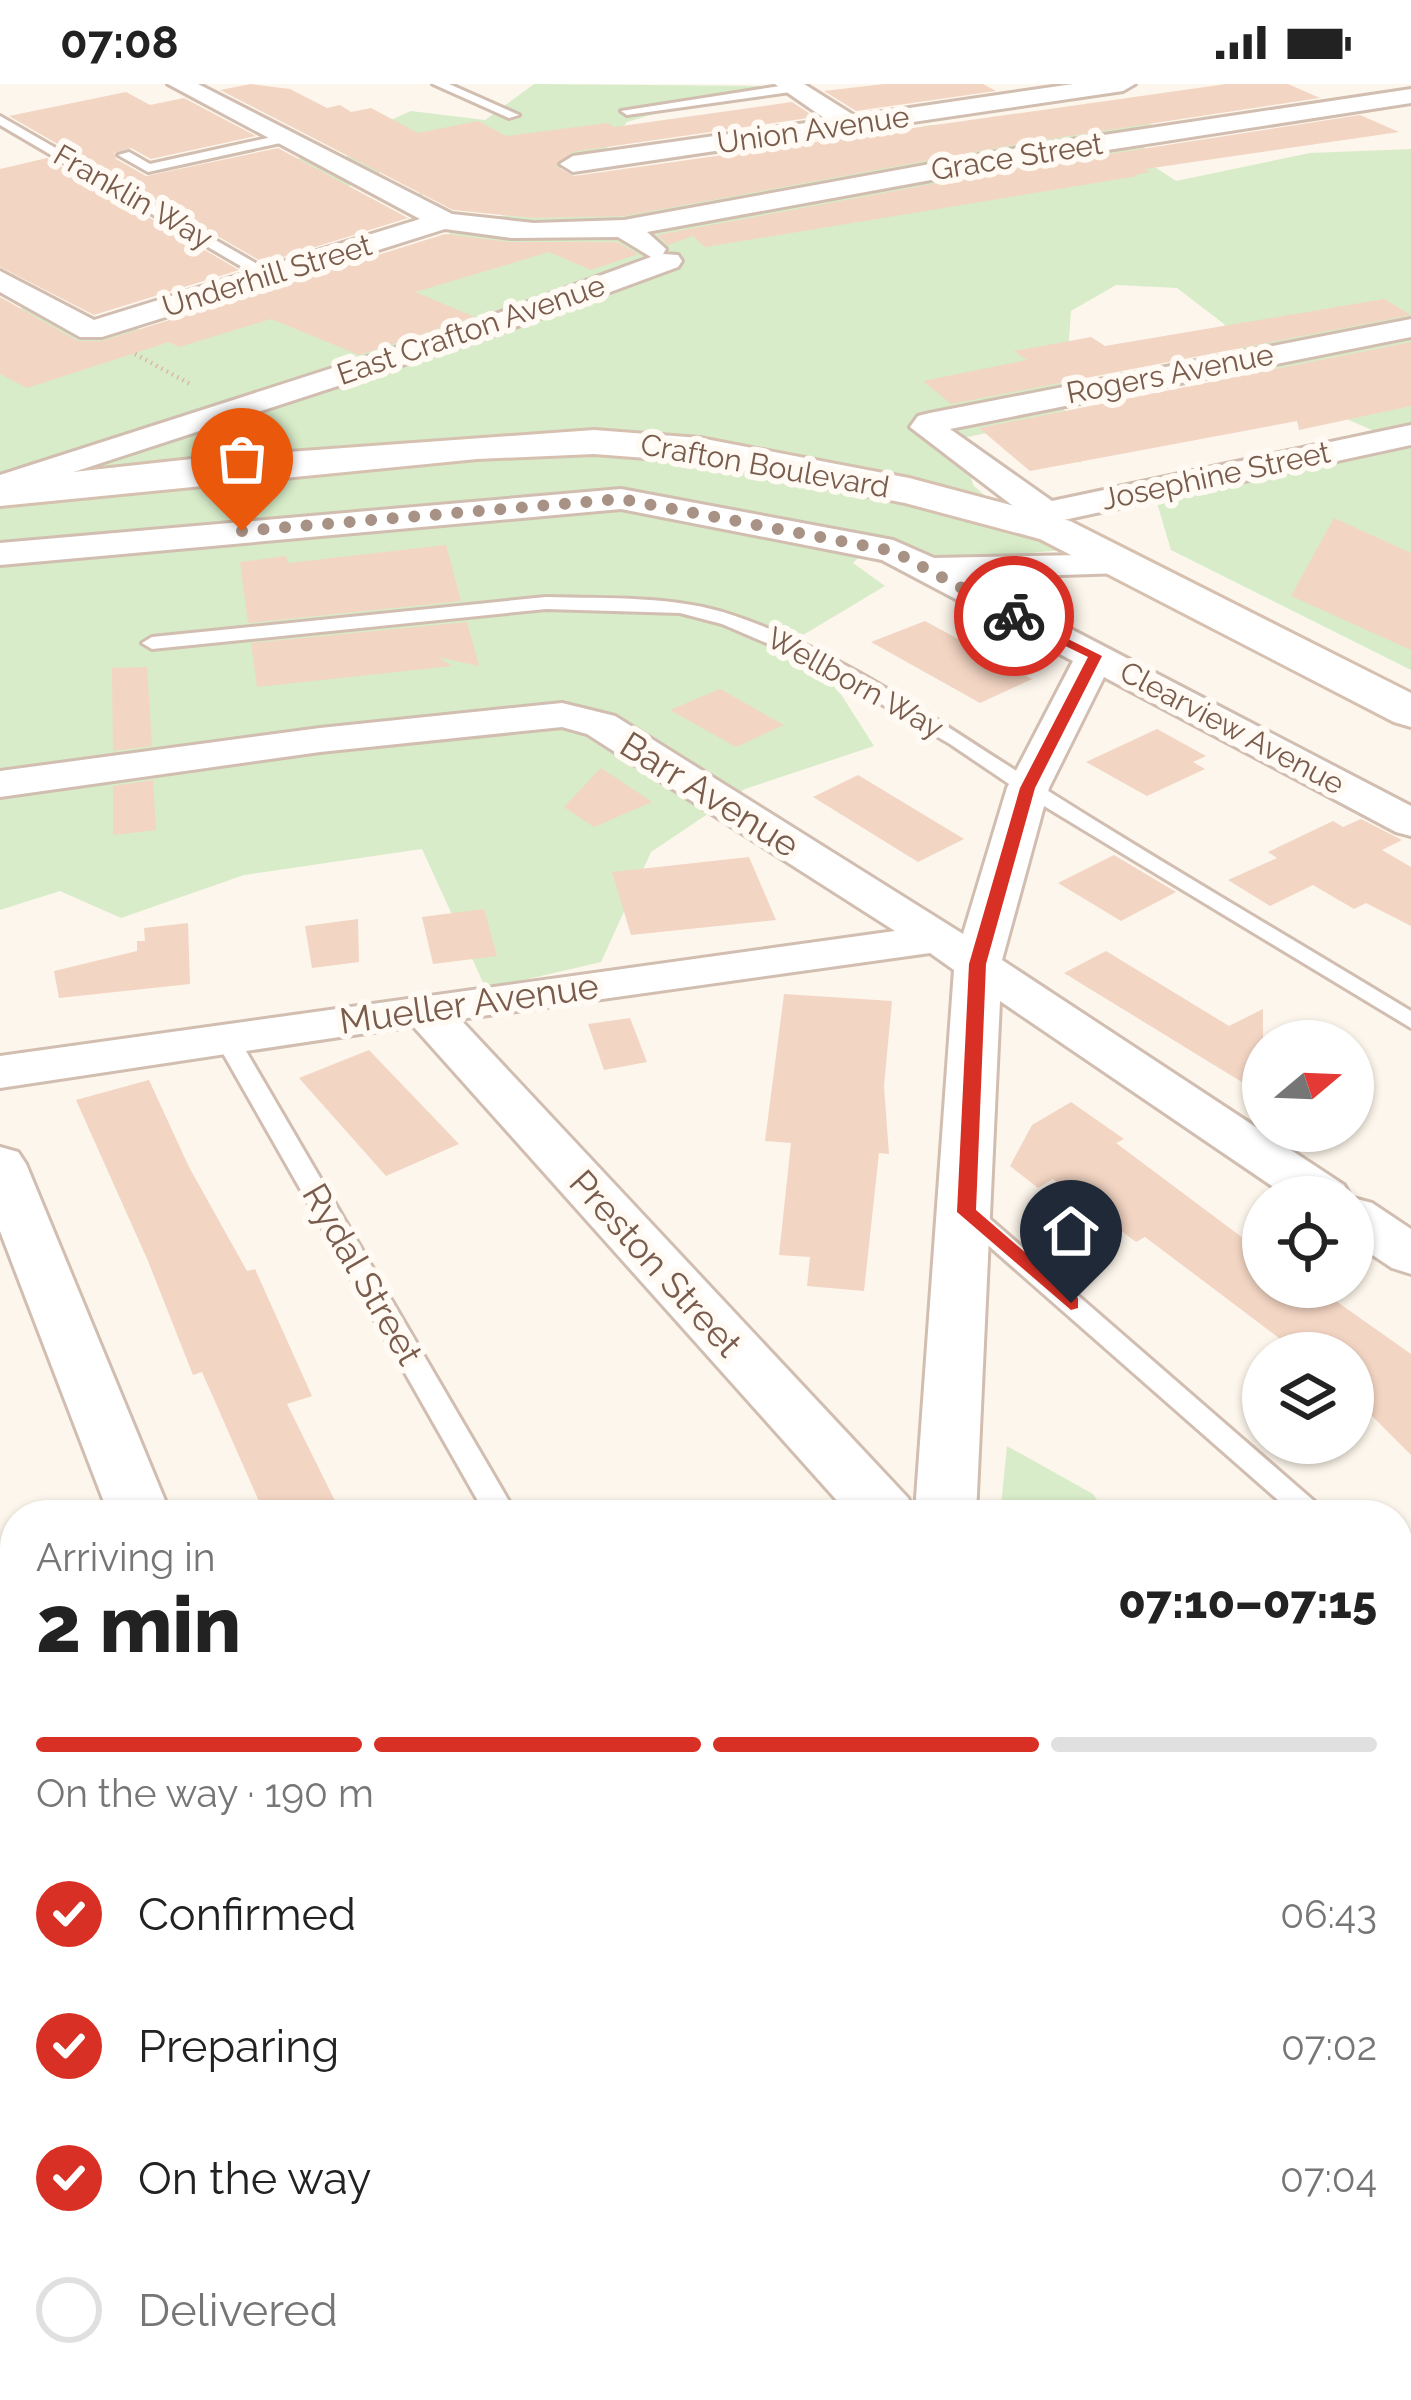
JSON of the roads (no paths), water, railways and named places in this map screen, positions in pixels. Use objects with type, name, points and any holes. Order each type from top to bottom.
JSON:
[{"type":"main road","name":"Crafton Boulevard","points":[[0,489],[476,446],[648,443],[759,460],[1034,516],[1410,710]]},
{"type":"street","points":[[180,84],[444,221]]},
{"type":"street","name":"Union Avenue","points":[[574,164],[1123,84]]},
{"type":"street","points":[[790,86],[851,124]]},
{"type":"street","name":"Grace Street","points":[[444,221],[536,233],[624,228],[1024,155],[1411,96]]},
{"type":"street","name":"Underhill Street","points":[[0,280],[91,331],[444,221]]},
{"type":"street","name":"East Crafton Avenue","points":[[0,489],[471,333],[668,261],[624,228]]},
{"type":"street","name":"Rogers Avenue","points":[[1034,516],[928,434],[930,423],[1411,328]]},
{"type":"street","name":"Josephine Street","points":[[1034,516],[1411,435]]},
{"type":"street","name":"Clearview Avenue","points":[[0,554],[621,499],[893,551],[1411,823]]},
{"type":"street","points":[[931,568],[1122,562]]},
{"type":"street","points":[[946,1500],[967,1212],[958,951],[1028,788],[1095,656]]},
{"type":"street","name":"Barr Avenue","points":[[0,784],[320,740],[562,715],[601,725],[958,951],[1293,1176]]},
{"type":"street","name":"Mueller Avenue","points":[[0,1072],[224,1034],[958,951]]},
{"type":"street","name":"Preston Street","points":[[425,1010],[872,1500]]},
{"type":"street","points":[[0,1164],[134,1500]]},
{"type":"street","points":[[1374,1230],[1411,1255]]},
{"type":"lane","points":[[439,84],[513,115]]},
{"type":"lane","points":[[627,111],[790,86]]},
{"type":"lane","name":"Franklin Way","points":[[0,120],[266,275]]},
{"type":"lane","points":[[124,155],[148,168],[281,139]]},
{"type":"lane","name":"Wellborn Way","points":[[152,643],[546,603],[680,607],[760,629],[957,740],[1411,1021]]},
{"type":"lane","name":"Rydal Street","points":[[224,1034],[493,1500]]},
{"type":"lane","points":[[967,1212],[1298,1500]]}]
